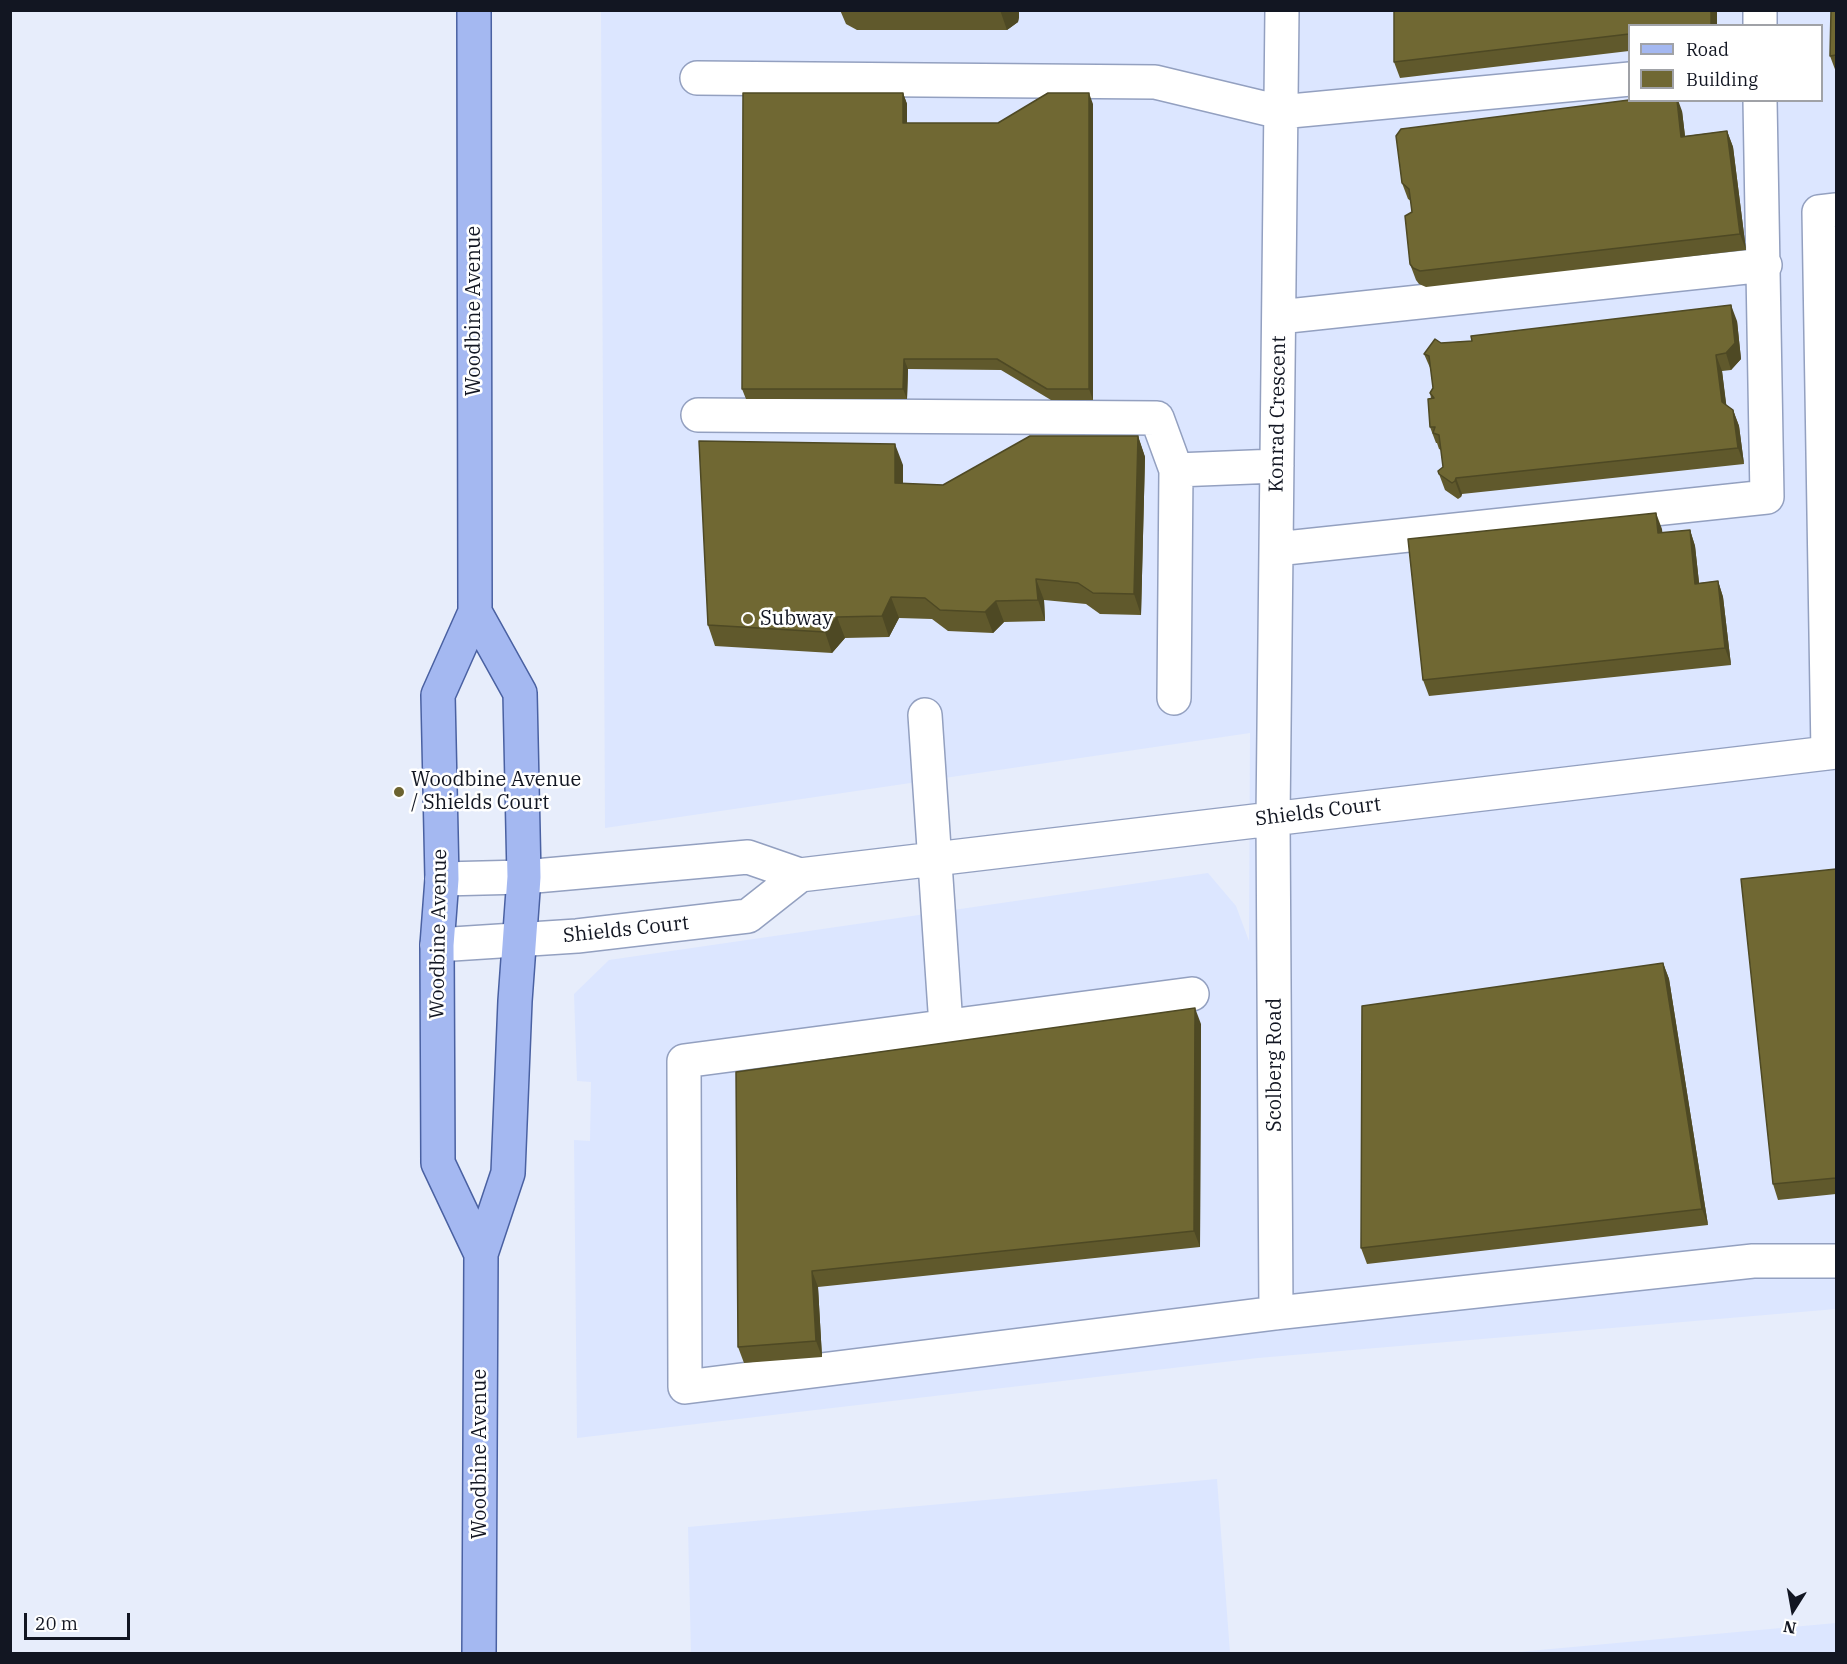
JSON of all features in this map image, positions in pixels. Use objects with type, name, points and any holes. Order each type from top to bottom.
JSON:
[{"type":"main road","name":"Woodbine Avenue","points":[[474,10],[475,612],[438,695],[442,879],[437,945],[438,1163],[481,1254]]},
{"type":"main road","name":"Woodbine Avenue","points":[[475,612],[520,693],[524,877],[508,1173],[481,1254],[479,1653]]},
{"type":"street","name":"Konrad Crescent","points":[[1274,818],[1282,10]]},
{"type":"street","points":[[697,78],[1155,82],[1280,112],[1628,79]]},
{"type":"street","points":[[1276,549],[1767,497],[1765,265],[1760,102]]},
{"type":"street","points":[[1832,752],[1819,212],[1836,210]]},
{"type":"street","points":[[1279,317],[1765,265]]},
{"type":"street","points":[[698,415],[1157,418],[1176,470],[1174,698]]},
{"type":"street","points":[[1176,470],[1277,466]]},
{"type":"street","points":[[925,716],[946,1026]]},
{"type":"street","name":"Shields Court","points":[[442,879],[524,877],[748,857],[800,875],[1832,752]]},
{"type":"street","name":"Scolberg Road","points":[[1274,818],[1276,1313]]},
{"type":"street","name":"Shields Court","points":[[437,945],[577,936],[748,916],[800,875]]},
{"type":"street","points":[[1192,994],[684,1061],[685,1388],[1276,1313],[1753,1261],[1836,1261]]},
{"type":"shaded area","points":[[601,11],[1836,11],[1836,1309],[1258,1358],[577,1438],[574,1140],[590,1141],[591,1082],[577,1081],[574,994],[609,960],[1208,873],[1236,906],[1249,941],[1250,733],[605,828]]},
{"type":"shaded area","points":[[1217,1479],[1230,1653],[691,1653],[688,1527]]},
{"type":"shaded area","points":[[1836,1623],[1836,1653],[1507,1653]]},
{"type":"building","points":[[1394,10],[1711,10],[1711,24],[1628,24],[1628,34],[1394,62]]},
{"type":"building","points":[[1831,10],[1836,10],[1836,55],[1830,56]]},
{"type":"building","points":[[743,93],[903,93],[903,123],[998,123],[1048,93],[1089,93],[1089,389],[1047,389],[997,359],[904,359],[903,389],[742,389]]},
{"type":"building","points":[[1628,100],[1628,102],[1677,102],[1681,137],[1727,131],[1740,234],[1420,271],[1410,264],[1405,216],[1412,212],[1409,189],[1402,183],[1396,136],[1401,129]]},
{"type":"building","points":[[1731,305],[1735,343],[1726,353],[1716,355],[1722,402],[1733,410],[1738,448],[1456,478],[1452,483],[1439,474],[1438,471],[1443,467],[1439,435],[1433,433],[1435,427],[1430,427],[1428,399],[1434,398],[1430,393],[1433,388],[1429,356],[1424,354],[1435,339],[1441,343],[1472,341],[1471,336]]},
{"type":"building","points":[[1030,436],[1138,436],[1134,594],[1093,593],[1078,583],[1036,579],[1038,600],[996,601],[985,612],[940,610],[925,598],[891,597],[882,616],[837,617],[825,632],[708,625],[699,441],[895,444],[895,483],[943,485]]},
{"type":"building","points":[[1656,513],[1658,533],[1690,530],[1695,584],[1718,581],[1725,648],[1423,680],[1408,539]]},
{"type":"building","points":[[1836,869],[1836,1178],[1773,1184],[1741,879]]},
{"type":"building","points":[[1663,963],[1702,1209],[1361,1248],[1362,1006]]},
{"type":"building","points":[[1195,1008],[1194,1231],[812,1271],[816,1341],[738,1347],[736,1072]]},
{"type":"place","name":"Subway","points":[[748,619]]},
{"type":"place","name":"Woodbine Avenue / Shields Court","points":[[399,792]]}]
